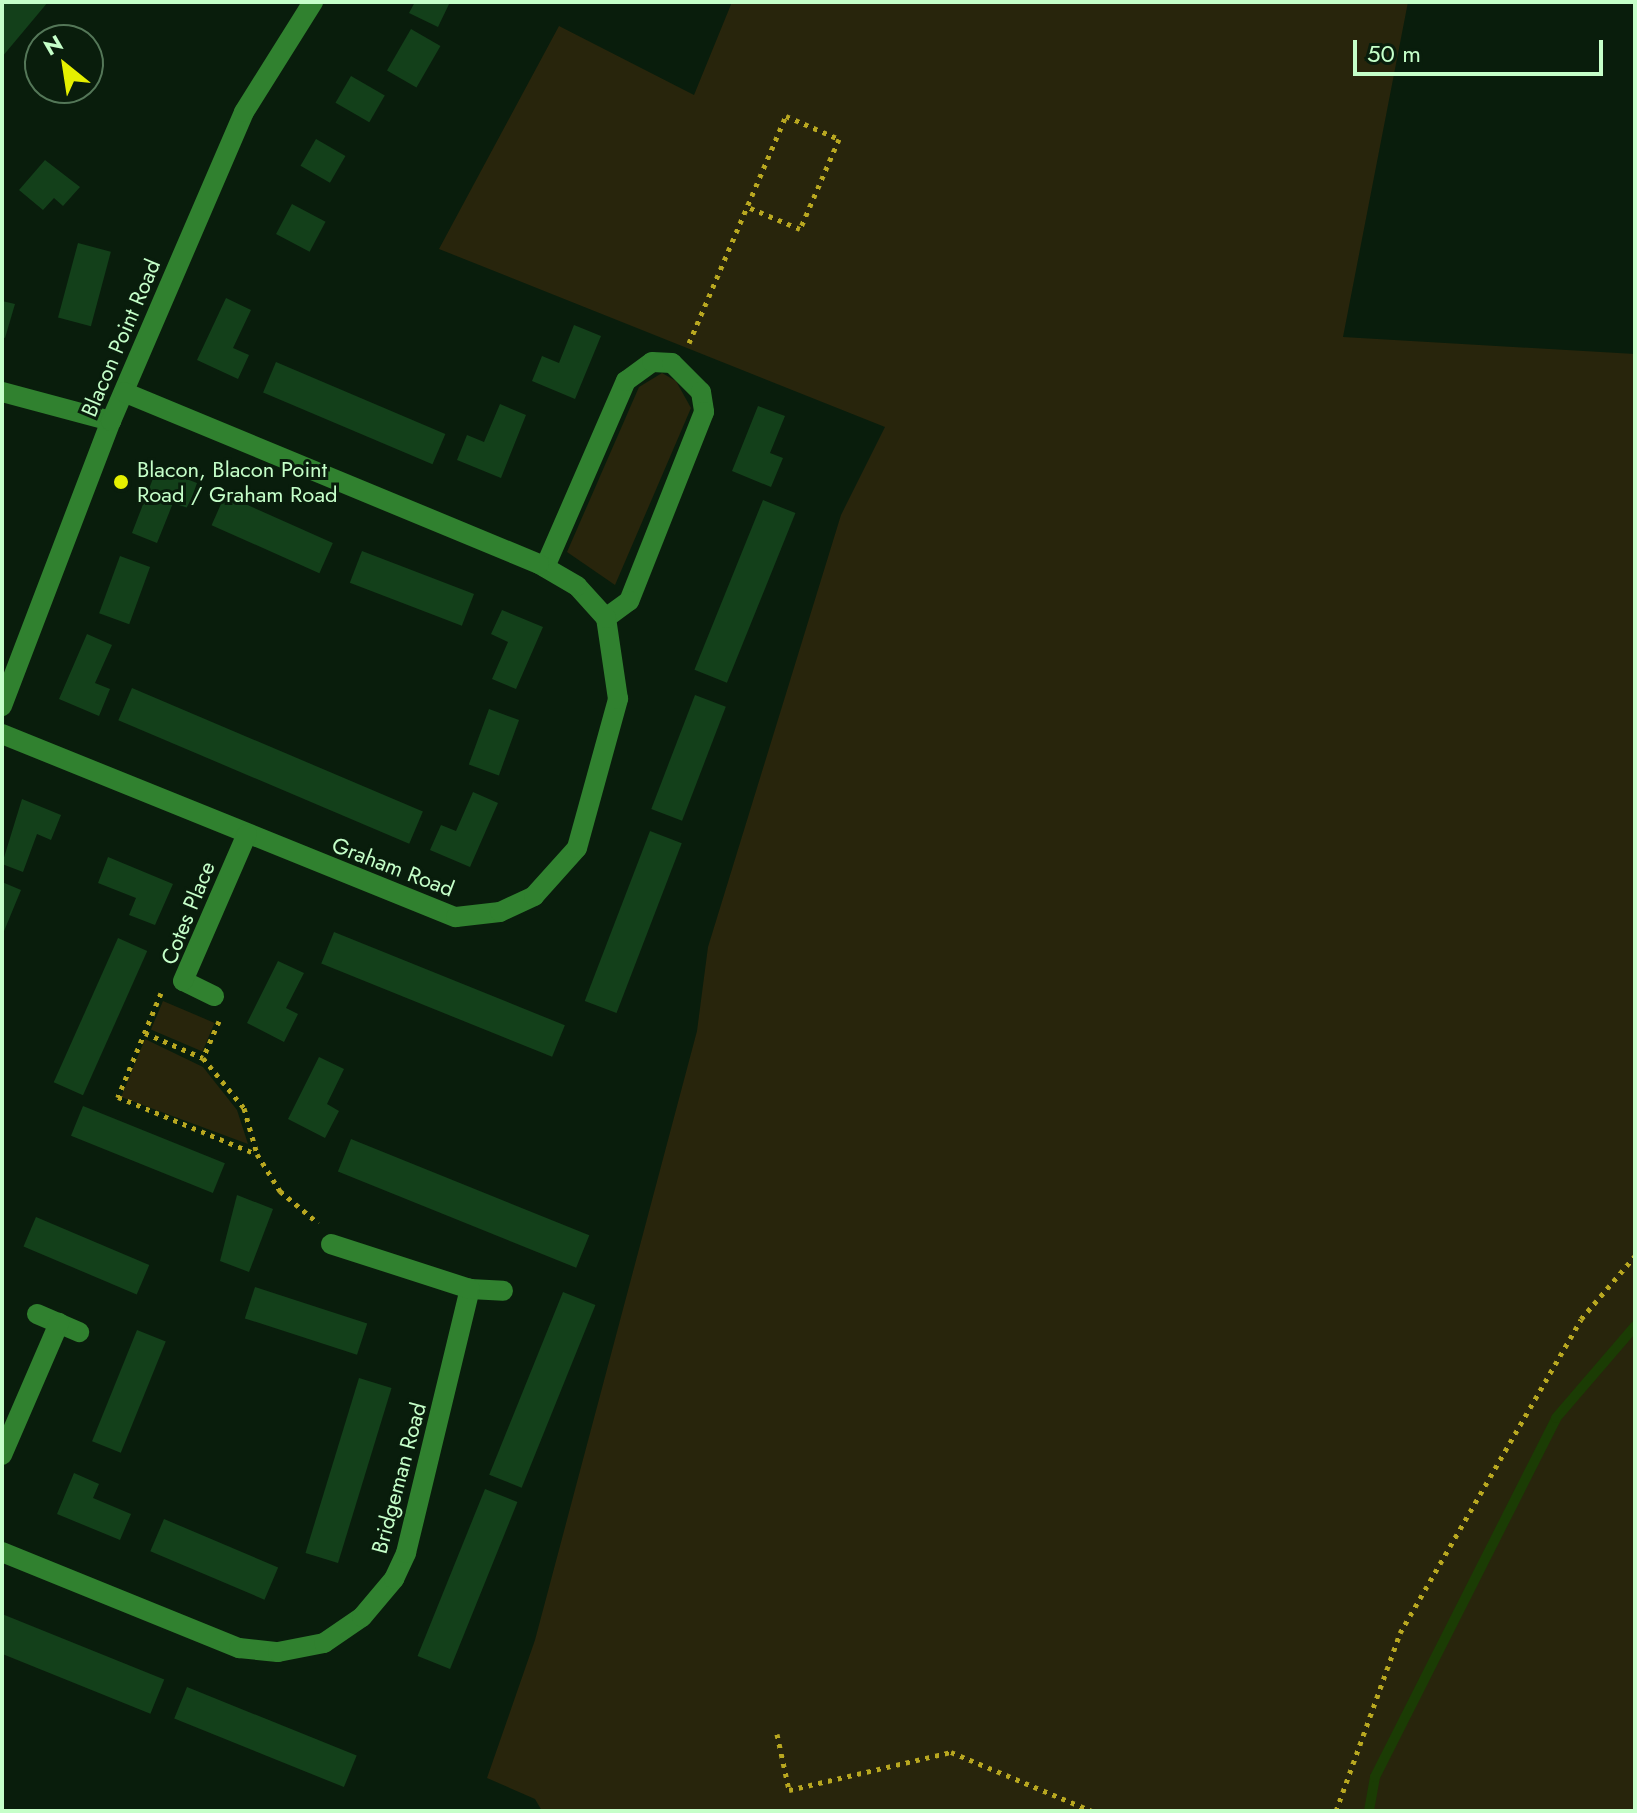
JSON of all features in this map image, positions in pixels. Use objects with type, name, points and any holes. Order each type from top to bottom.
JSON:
[{"type":"street","name":"Blacon Point Road","points":[[2,706],[111,421],[244,112],[313,2]]},
{"type":"street","points":[[124,392],[545,567],[577,586],[606,618],[629,601],[704,412],[701,392],[679,367],[652,362],[626,381],[545,567]]},
{"type":"street","points":[[2,392],[111,421]]},
{"type":"street","name":"Graham Road","points":[[2,734],[456,917],[500,912],[534,896],[577,848],[618,699],[606,618]]},
{"type":"street","name":"Cotes Place","points":[[214,996],[183,981],[247,834]]},
{"type":"street","points":[[331,1244],[470,1289],[503,1291]]},
{"type":"street","name":"Bridgeman Road","points":[[2,1552],[239,1648],[278,1652],[324,1643],[362,1617],[394,1579],[406,1553],[470,1289]]},
{"type":"street","points":[[37,1314],[79,1332]]},
{"type":"street","points":[[2,1455],[59,1323]]},
{"type":"path","points":[[679,367],[786,116],[839,139],[800,229],[748,207]]},
{"type":"path","points":[[183,981],[168,975],[118,1097],[257,1154]]},
{"type":"path","points":[[203,1058],[228,1002],[214,996]]},
{"type":"path","points":[[145,1033],[203,1058],[244,1108],[257,1154],[280,1191],[325,1229],[331,1244]]},
{"type":"path","points":[[1336,1811],[1400,1633],[1581,1319],[1635,1256]]},
{"type":"path","points":[[777,1734],[789,1790],[951,1752],[1092,1811]]},
{"type":"shaded area","points":[[732,2],[1408,2],[1343,337],[1635,354],[1635,1811],[542,1811],[535,1799],[487,1778],[535,1640],[697,1031],[708,947],[841,515],[885,427],[439,249],[559,26],[694,95]]},
{"type":"shaded area","points":[[662,373],[676,381],[691,408],[615,585],[567,552],[639,387]]},
{"type":"shaded area","points":[[163,1001],[215,1023],[202,1051],[151,1030]]},
{"type":"shaded area","points":[[145,1039],[203,1067],[237,1110],[248,1144],[121,1097]]},
{"type":"building","points":[[2,2],[48,2],[30,24],[24,24],[24,31],[2,57]]},
{"type":"building","points":[[415,2],[450,2],[438,27],[409,13]]},
{"type":"building","points":[[411,29],[440,46],[416,88],[387,71]]},
{"type":"building","points":[[351,76],[385,96],[369,122],[336,103]]},
{"type":"building","points":[[316,139],[345,156],[330,183],[300,166]]},
{"type":"building","points":[[45,160],[80,187],[63,206],[54,198],[43,210],[19,190]]},
{"type":"building","points":[[292,204],[326,222],[310,252],[276,234]]},
{"type":"building","points":[[78,243],[111,252],[91,326],[58,317]]},
{"type":"building","points":[[226,298],[251,310],[233,348],[249,355],[238,379],[197,360]]},
{"type":"building","points":[[2,301],[15,304],[5,338],[2,337]]},
{"type":"building","points":[[574,325],[601,336],[575,399],[532,381],[542,356],[559,363]]},
{"type":"building","points":[[276,362],[445,434],[432,464],[263,392]]},
{"type":"building","points":[[500,404],[526,415],[501,478],[457,460],[467,435],[484,442]]},
{"type":"building","points":[[758,406],[785,416],[770,453],[783,458],[771,487],[732,471]]},
{"type":"building","points":[[157,468],[197,483],[188,508],[173,503],[157,543],[132,533]]},
{"type":"building","points":[[225,495],[333,543],[319,573],[212,525]]},
{"type":"building","points":[[763,500],[795,513],[727,683],[694,670]]},
{"type":"building","points":[[362,551],[474,594],[462,626],[350,583]]},
{"type":"building","points":[[120,556],[150,567],[129,624],[99,613]]},
{"type":"building","points":[[502,610],[543,627],[516,689],[492,679],[508,642],[491,634]]},
{"type":"building","points":[[87,634],[112,645],[95,683],[110,689],[99,716],[59,699]]},
{"type":"building","points":[[132,688],[423,811],[409,844],[118,720]]},
{"type":"building","points":[[695,695],[726,707],[682,821],[651,809]]},
{"type":"building","points":[[489,709],[519,720],[499,775],[469,764]]},
{"type":"building","points":[[473,792],[498,803],[470,867],[430,850],[441,825],[456,831]]},
{"type":"building","points":[[22,799],[61,815],[51,840],[37,834],[23,872],[2,864]]},
{"type":"building","points":[[650,831],[682,843],[617,1013],[585,1001]]},
{"type":"building","points":[[108,857],[173,884],[155,925],[129,915],[136,898],[98,883]]},
{"type":"building","points":[[2,882],[21,890],[2,936]]},
{"type":"building","points":[[334,932],[565,1025],[552,1057],[321,964]]},
{"type":"building","points":[[118,938],[147,951],[83,1095],[54,1082]]},
{"type":"building","points":[[278,961],[304,973],[286,1008],[298,1014],[284,1042],[247,1023]]},
{"type":"building","points":[[319,1057],[344,1069],[327,1104],[339,1111],[325,1138],[288,1119]]},
{"type":"building","points":[[83,1106],[225,1163],[213,1193],[71,1136]]},
{"type":"building","points":[[351,1139],[589,1235],[576,1268],[338,1171]]},
{"type":"building","points":[[237,1195],[273,1209],[249,1272],[220,1261]]},
{"type":"building","points":[[36,1217],[149,1265],[137,1295],[23,1246]]},
{"type":"building","points":[[255,1287],[367,1323],[357,1355],[245,1318]]},
{"type":"building","points":[[563,1292],[595,1305],[522,1488],[489,1475]]},
{"type":"building","points":[[137,1330],[166,1342],[121,1453],[92,1441]]},
{"type":"building","points":[[359,1378],[392,1388],[338,1563],[305,1553]]},
{"type":"building","points":[[74,1473],[99,1484],[93,1498],[131,1514],[120,1540],[57,1514]]},
{"type":"building","points":[[485,1489],[517,1502],[450,1669],[418,1656]]},
{"type":"building","points":[[164,1519],[278,1567],[264,1600],[150,1551]]},
{"type":"building","points":[[2,1614],[164,1680],[150,1714],[2,1654]]},
{"type":"building","points":[[187,1687],[357,1756],[344,1787],[174,1719]]},
{"type":"waterway","points":[[1369,1811],[1375,1777],[1556,1418],[1635,1326]]},
{"type":"place","name":"Blacon, Blacon Point Road / Graham Road","points":[[121,482]]}]
